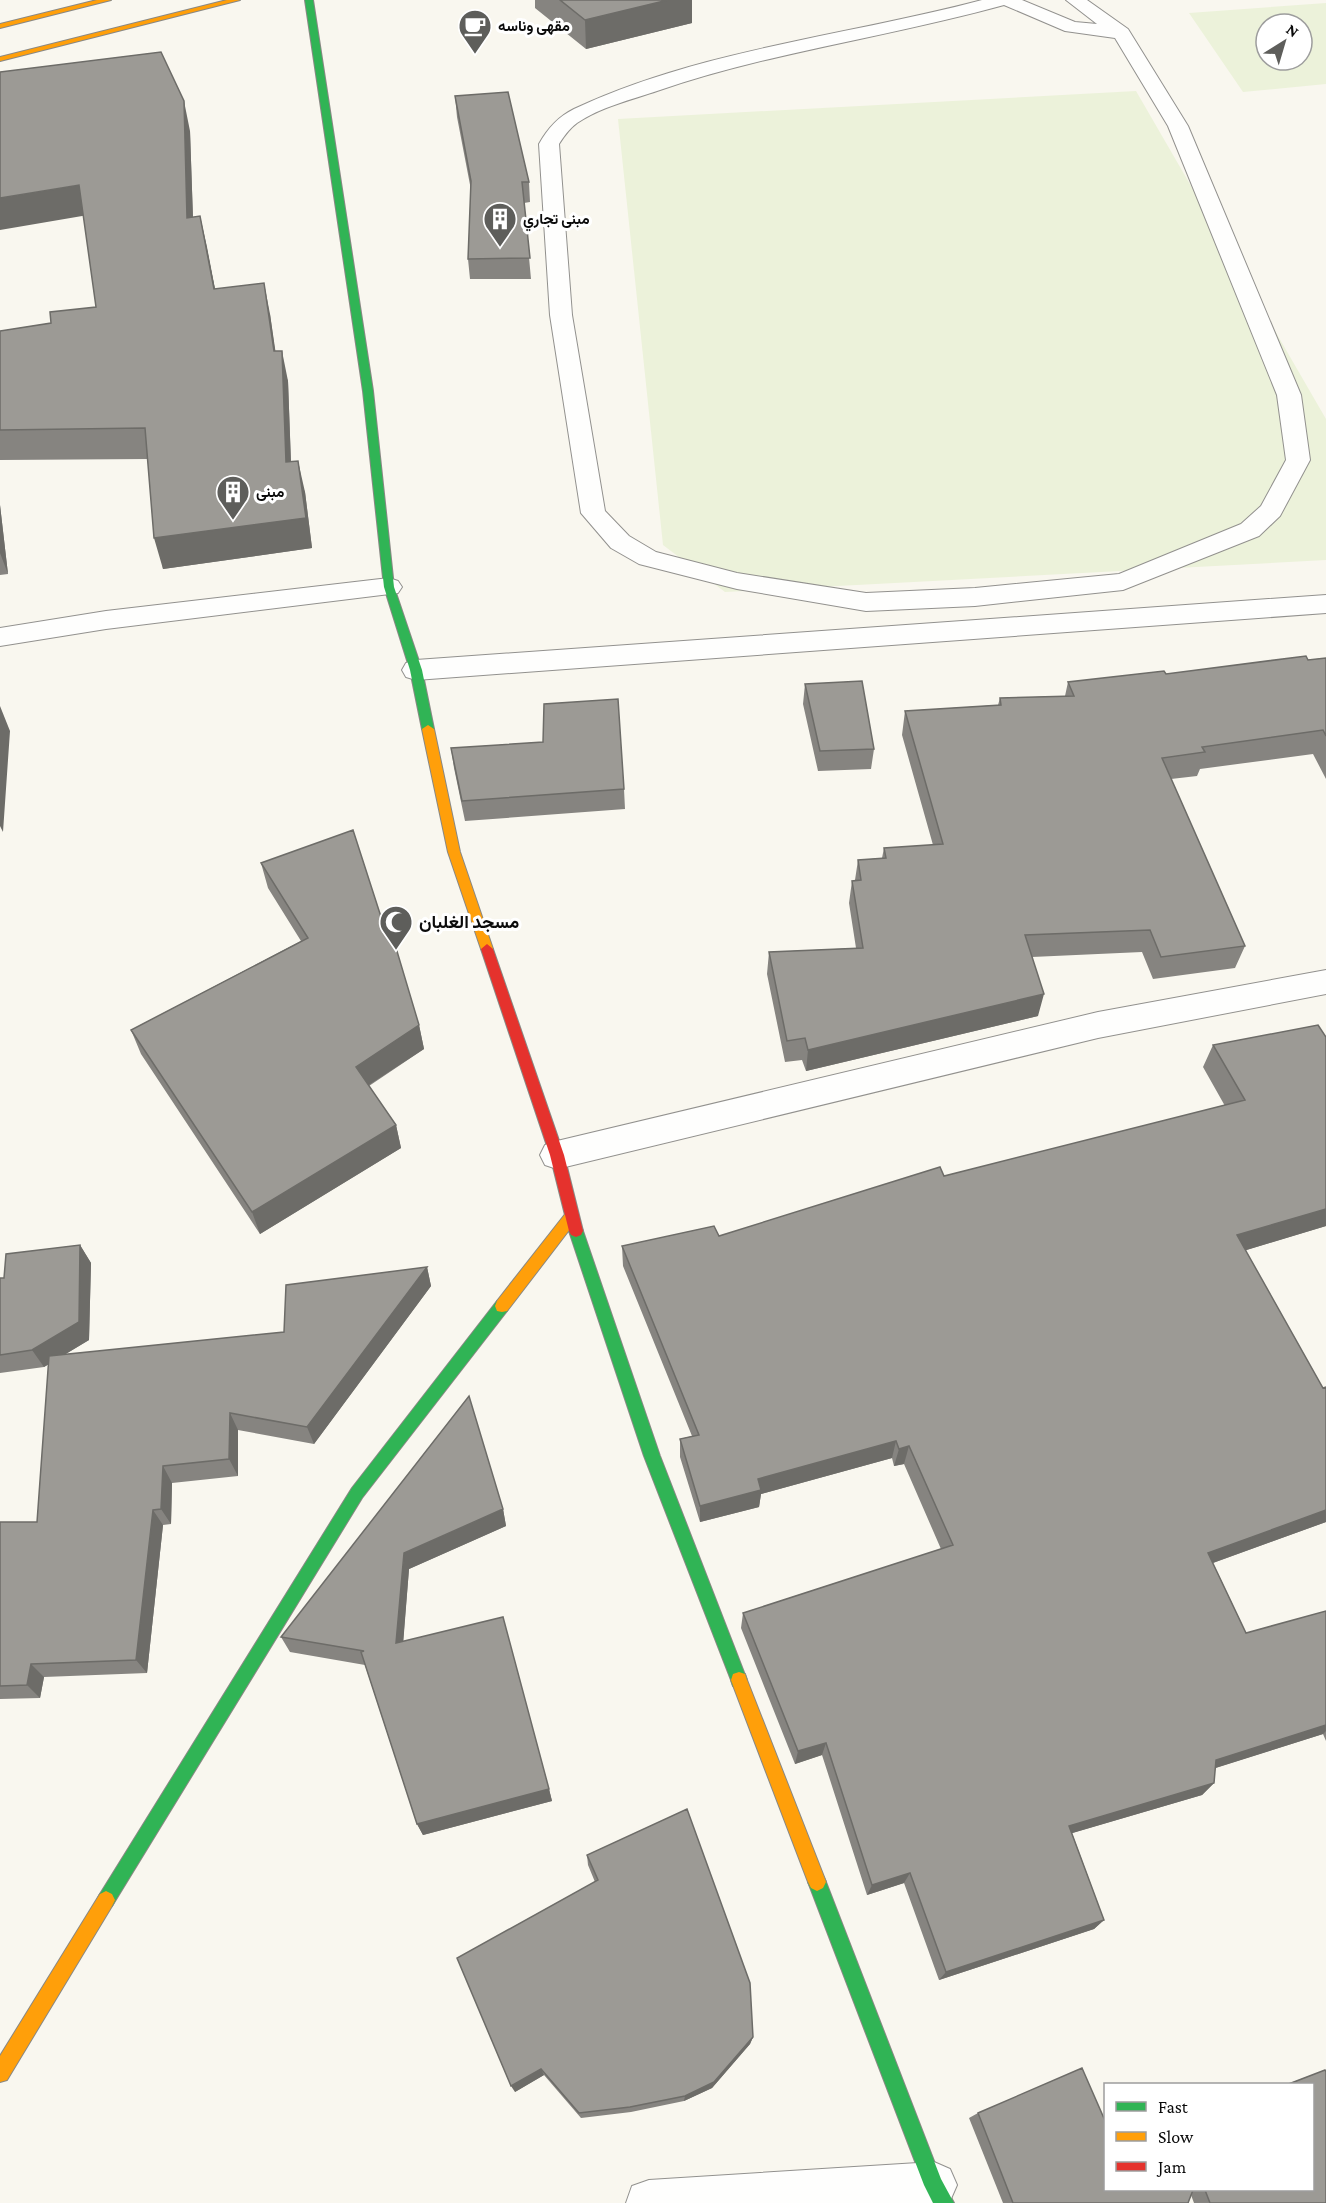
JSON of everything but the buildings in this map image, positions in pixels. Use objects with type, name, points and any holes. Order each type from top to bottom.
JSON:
[{"type":"street","points":[[0,26],[107,0]]},
{"type":"street","points":[[0,59],[236,0]]},
{"type":"street","points":[[309,0],[369,391],[388,587],[416,670],[454,852],[557,1155],[571,1217],[652,1456],[939,2194],[649,2203]]},
{"type":"street","points":[[0,637],[106,620],[388,587]]},
{"type":"street","points":[[416,670],[1326,604]]},
{"type":"street","points":[[557,1155],[1098,1025],[1326,982]]},
{"type":"street","points":[[0,2073],[357,1493],[571,1217]]},
{"type":"lane","points":[[1075,0],[1121,33],[1178,126],[1289,394],[1299,460],[1271,510],[1250,530],[1123,582],[975,597],[854,600],[737,581],[648,558],[620,542],[593,513],[561,315],[549,144],[557,130],[572,118],[680,75],[826,39],[955,14],[1005,0],[1072,27],[1121,33]]},
{"type":"green space","points":[[1326,3],[1326,84],[1243,92],[1189,13]]},
{"type":"green space","points":[[1136,91],[1326,419],[1326,560],[725,592],[663,545],[618,119]]},
{"type":"traffic: fast","points":[[309,0],[368,391],[389,587],[416,670],[428,729]]},
{"type":"traffic: fast","points":[[576,1231],[652,1456],[739,1680]]},
{"type":"traffic: fast","points":[[106,1900],[357,1493],[502,1306]]},
{"type":"traffic: fast","points":[[817,1882],[934,2185],[944,2203]]},
{"type":"traffic: slow","points":[[0,26],[107,0]]},
{"type":"traffic: slow","points":[[0,59],[236,0]]},
{"type":"traffic: slow","points":[[428,729],[454,852],[487,949]]},
{"type":"traffic: slow","points":[[502,1306],[571,1217]]},
{"type":"traffic: slow","points":[[739,1680],[817,1882]]},
{"type":"traffic: slow","points":[[0,2073],[106,1900]]},
{"type":"traffic: jam","points":[[487,949],[557,1155],[576,1231]]},
{"type":"place","name":"مقهى وناسه","points":[[475,55]]},
{"type":"place","name":"مبنى تجاري","points":[[500,248]]},
{"type":"place","name":"مبنى","points":[[233,521]]},
{"type":"place","name":"مسجد الغلبان","points":[[396,951]]}]
